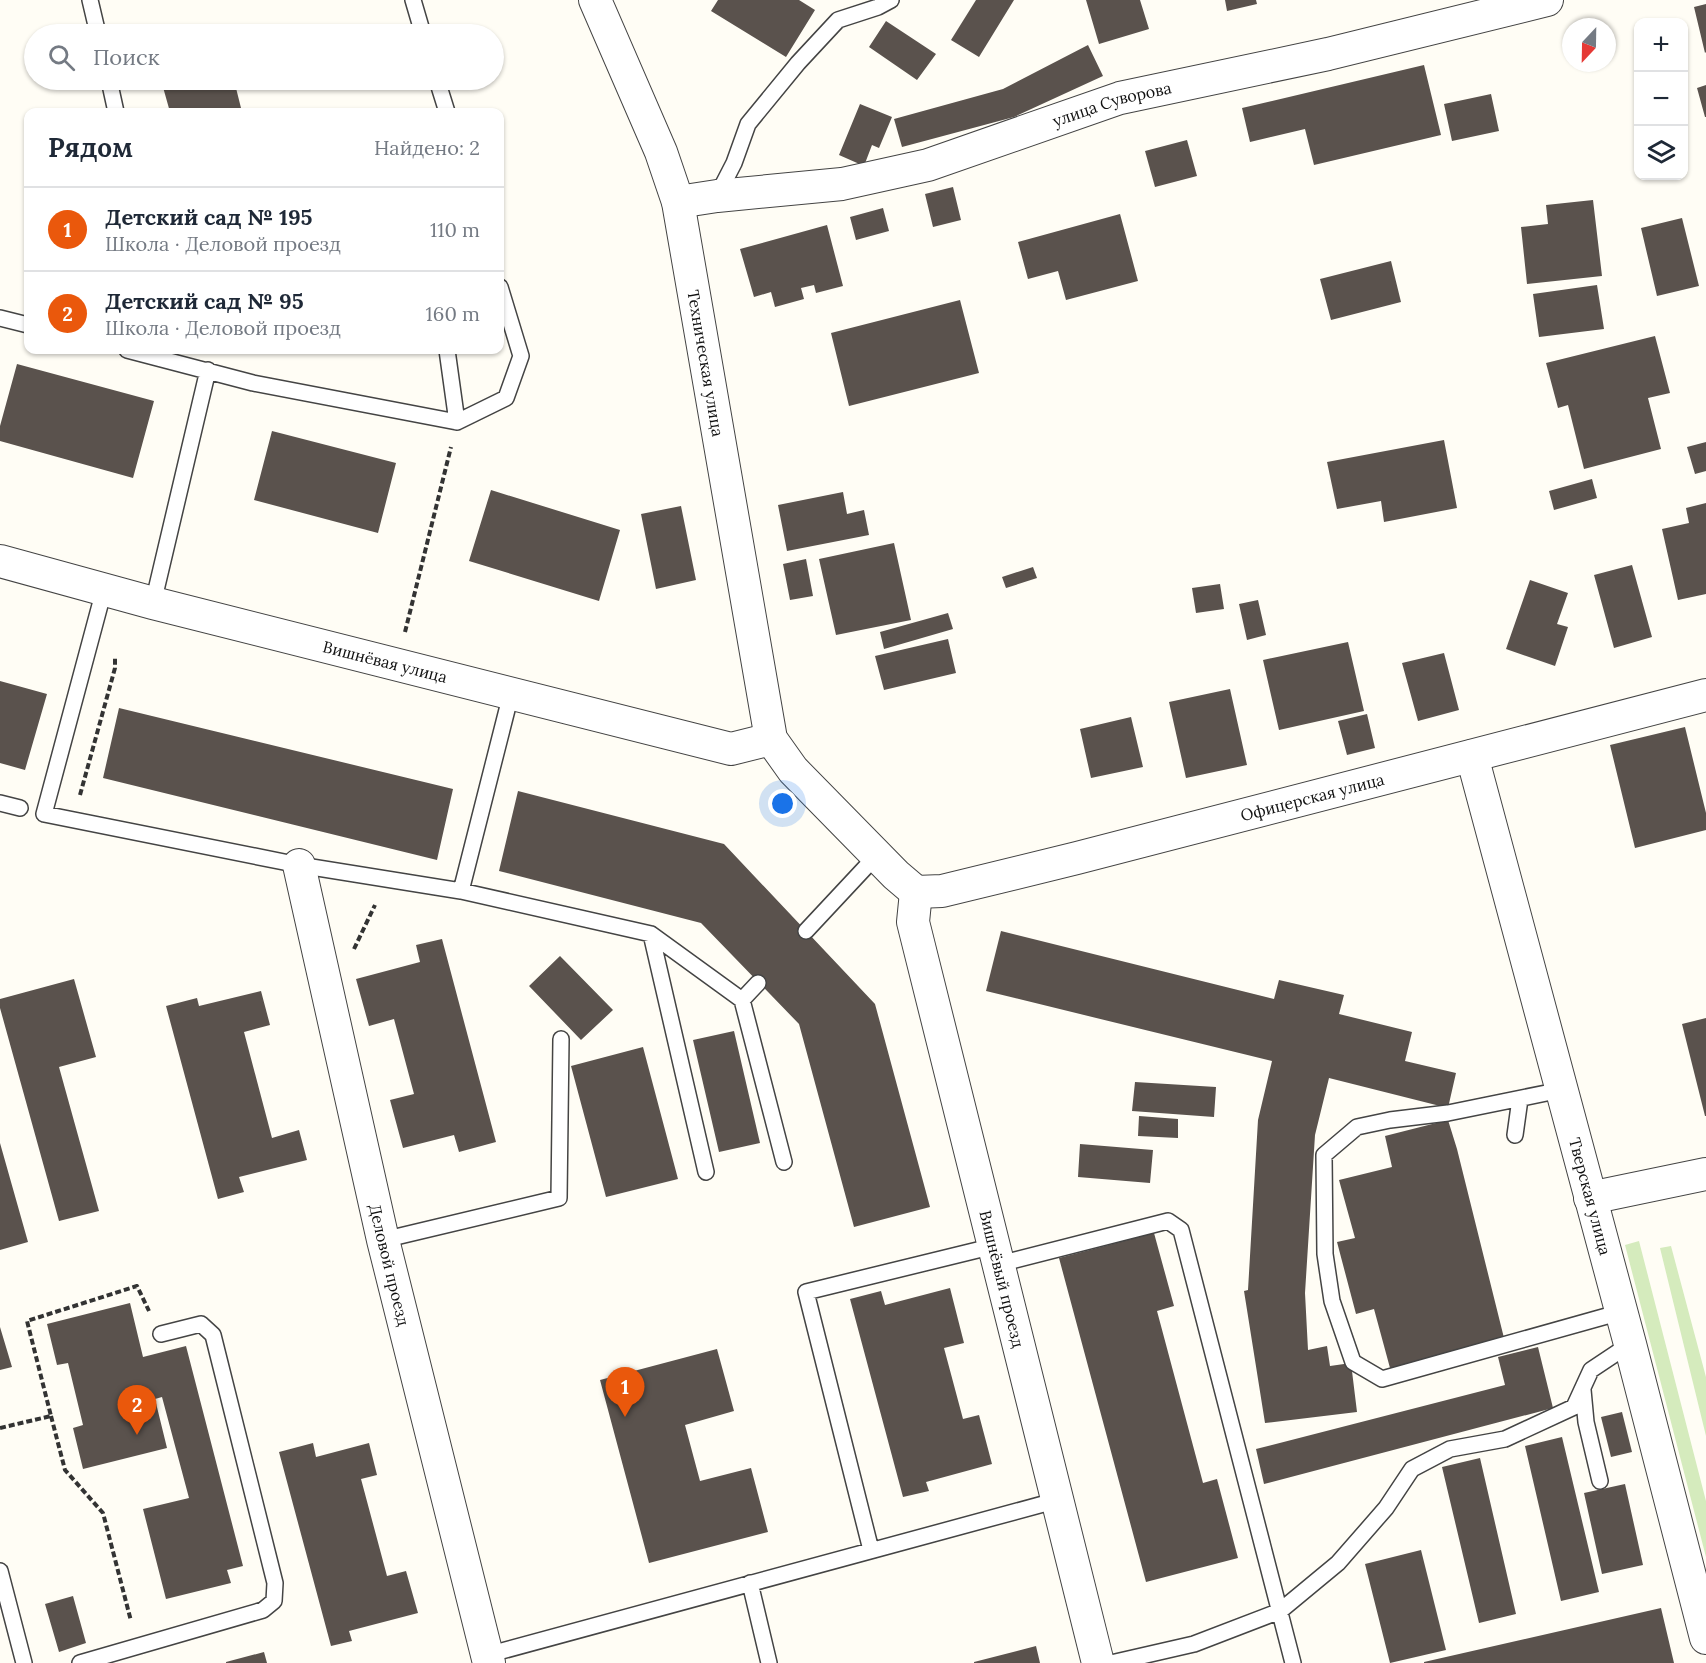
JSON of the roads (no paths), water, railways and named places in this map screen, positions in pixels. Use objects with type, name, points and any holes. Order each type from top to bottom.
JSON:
[{"type":"street","name":"Техническая улица","points":[[595,0],[661,153],[678,202],[771,739]]},
{"type":"street","name":"улица Суворова","points":[[678,202],[842,184],[928,165],[1120,98],[1328,54],[1539,1]]},
{"type":"street","name":"Вишнёвая улица","points":[[0,561],[153,603],[731,749],[771,739]]},
{"type":"street","name":"Офицерская улица","points":[[916,892],[942,891],[1077,858],[1706,695]]},
{"type":"street","points":[[771,739],[793,770],[916,892]]},
{"type":"street","name":"Тверская улица","points":[[1472,756],[1630,1344],[1706,1638]]},
{"type":"street","name":"Деловой проезд","points":[[299,865],[383,1240],[488,1659]]},
{"type":"street","name":"Вишнёвый проезд","points":[[916,892],[913,922],[1098,1663]]},
{"type":"street","points":[[1590,1198],[1706,1174]]},
{"type":"lane","points":[[90,0],[96,24]]},
{"type":"lane","points":[[413,0],[420,24]]},
{"type":"lane","points":[[717,196],[734,163],[748,124],[798,63],[838,20],[878,7],[891,0]]},
{"type":"lane","points":[[110,90],[115,108]]},
{"type":"lane","points":[[440,90],[446,108]]},
{"type":"lane","points":[[173,355],[208,370],[253,383],[457,422],[506,398],[521,356],[504,300]]},
{"type":"lane","points":[[0,318],[24,324]]},
{"type":"lane","points":[[448,354],[457,422]]},
{"type":"lane","points":[[153,603],[208,370]]},
{"type":"lane","points":[[104,590],[44,814],[299,865],[461,891],[651,934],[742,1000],[784,1162]]},
{"type":"lane","points":[[461,891],[512,694]]},
{"type":"lane","points":[[0,803],[20,808]]},
{"type":"lane","points":[[806,931],[877,855]]},
{"type":"lane","points":[[651,934],[706,1172]]},
{"type":"lane","points":[[742,1000],[758,983]]},
{"type":"lane","points":[[383,1240],[559,1198],[561,1039]]},
{"type":"lane","points":[[1561,1090],[1448,1113],[1390,1120],[1357,1127],[1323,1155],[1325,1254],[1332,1300],[1353,1362],[1382,1379],[1572,1321],[1621,1312]]},
{"type":"lane","points":[[1515,1135],[1520,1099]]},
{"type":"lane","points":[[871,1550],[806,1292],[1168,1221],[1181,1230],[1293,1663]]},
{"type":"lane","points":[[80,1663],[263,1610],[274,1601],[274,1582],[213,1335],[201,1324],[160,1334]]},
{"type":"lane","points":[[1111,1663],[1194,1644],[1280,1611],[1338,1563],[1386,1508],[1412,1469],[1450,1449],[1505,1439],[1574,1407],[1591,1370],[1630,1344]]},
{"type":"lane","points":[[1583,1388],[1586,1422],[1600,1481]]},
{"type":"lane","points":[[488,1659],[750,1583],[1058,1500]]},
{"type":"lane","points":[[0,1571],[24,1663]]},
{"type":"lane","points":[[750,1583],[769,1663]]},
{"type":"place","name":"Детский сад № 195","points":[[625,1417]]},
{"type":"place","name":"Детский сад № 95","points":[[137,1435]]}]
